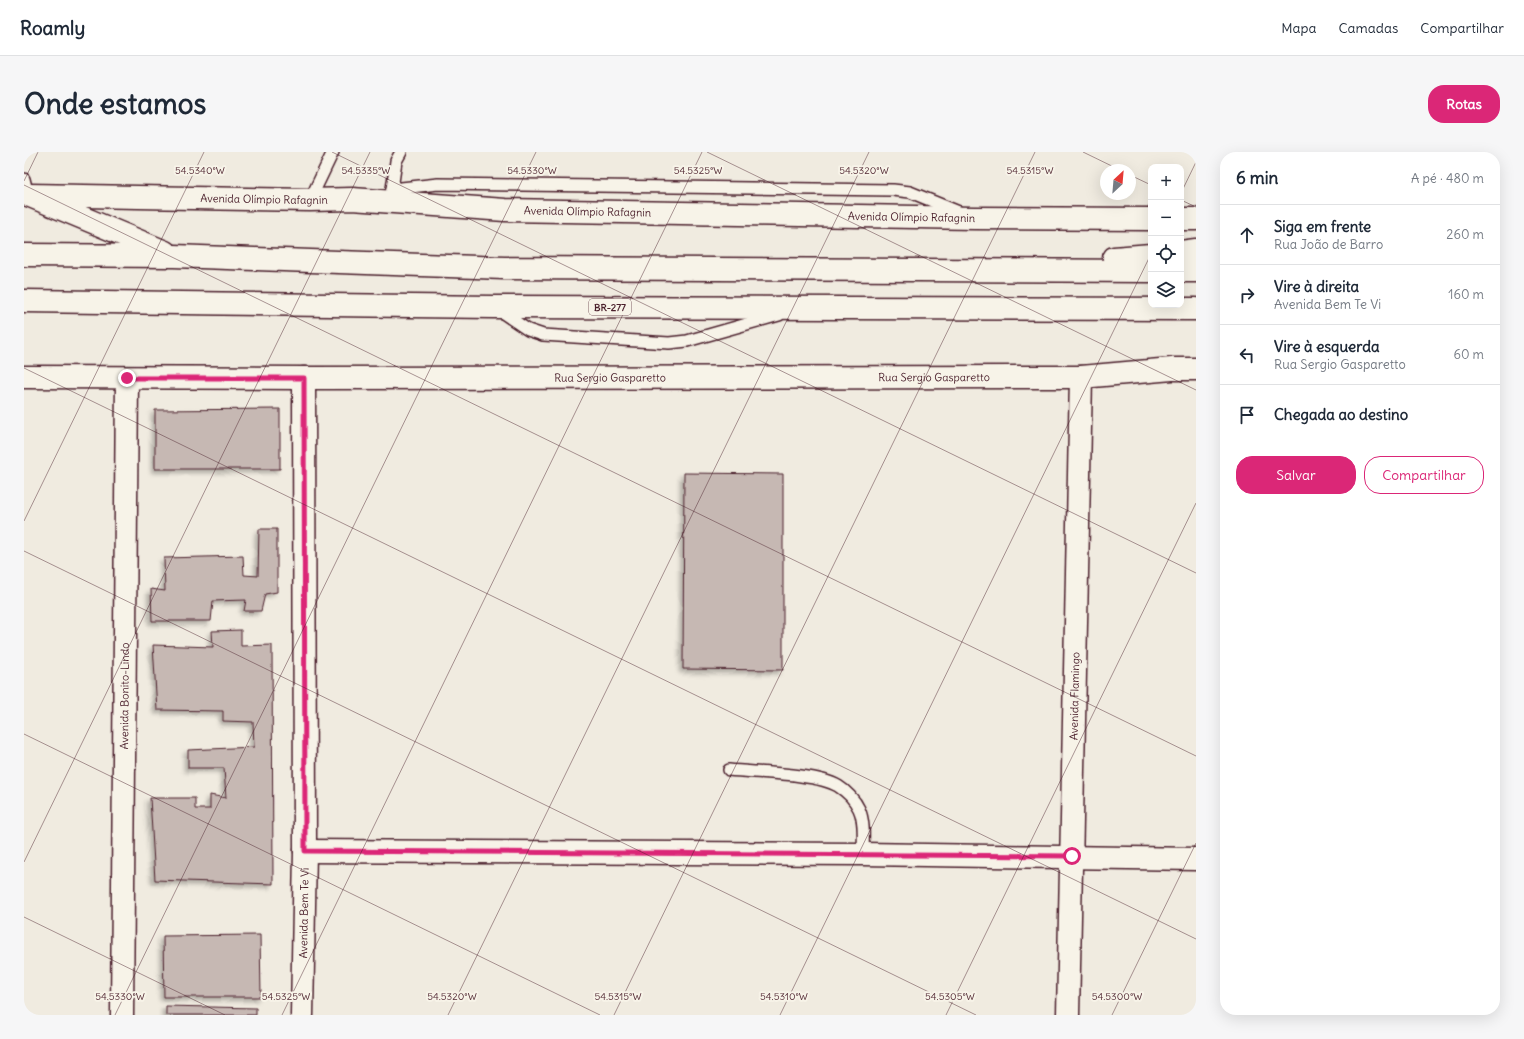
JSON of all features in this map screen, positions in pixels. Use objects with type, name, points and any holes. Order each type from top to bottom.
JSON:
[{"type":"main road","name":"Avenida Olímpio Rafagnin","points":[[25,190],[310,200],[391,196],[505,210],[974,218],[1148,219]]},
{"type":"main road","points":[[25,190],[174,256]]},
{"type":"main road","points":[[1184,219],[1196,219]]},
{"type":"main road","points":[[1184,252],[1196,250]]},
{"type":"main road","points":[[24,255],[174,256],[504,268],[1148,271]]},
{"type":"main road","points":[[986,270],[1148,255]]},
{"type":"main road","points":[[1184,271],[1196,271]]},
{"type":"main road","name":"BR-277","points":[[24,301],[493,307],[1196,309]]},
{"type":"main road","points":[[1184,305],[1196,304]]},
{"type":"main road","points":[[990,309],[1148,305]]},
{"type":"main road","name":"Rua Sergio Gasparetto","points":[[24,377],[304,378],[1081,376],[1172,369],[1196,369]]},
{"type":"main road","name":"Avenida Flamingo","points":[[1068,1015],[1081,376]]},
{"type":"main road","name":"Avenida Bonito-Lindo","points":[[122,1015],[127,378]]},
{"type":"main road","name":"Avenida Bem Te Vi","points":[[302,1015],[305,851],[304,378]]},
{"type":"main road","points":[[305,851],[863,854],[1196,859]]},
{"type":"lane","points":[[310,200],[333,152]]},
{"type":"lane","points":[[391,196],[396,161],[401,152]]},
{"type":"lane","points":[[493,307],[528,330],[543,335],[669,343],[687,341],[802,308]]},
{"type":"lane","points":[[1172,369],[1196,381]]},
{"type":"lane","points":[[729,770],[793,775],[818,779],[839,787],[855,802],[859,809],[861,815],[863,854]]},
{"type":"building","points":[[280,409],[280,469],[155,469],[155,410]]},
{"type":"building","points":[[684,473],[783,474],[783,670],[683,669]]},
{"type":"building","points":[[259,529],[277,529],[277,592],[265,594],[261,611],[244,611],[246,600],[213,601],[211,621],[152,621],[151,589],[165,591],[164,558],[243,556],[244,575],[258,576]]},
{"type":"building","points":[[241,630],[241,646],[272,645],[273,884],[155,880],[150,798],[195,798],[195,809],[210,809],[210,795],[226,798],[224,768],[188,768],[188,750],[254,747],[253,722],[223,721],[223,711],[157,710],[153,645],[213,647],[212,631]]},
{"type":"building","points":[[260,935],[261,997],[164,997],[163,936]]},
{"type":"building","points":[[166,1006],[256,1008],[256,1015],[166,1015]]},
{"type":"route","points":[[127,378],[304,378],[305,851],[1072,856]]}]
